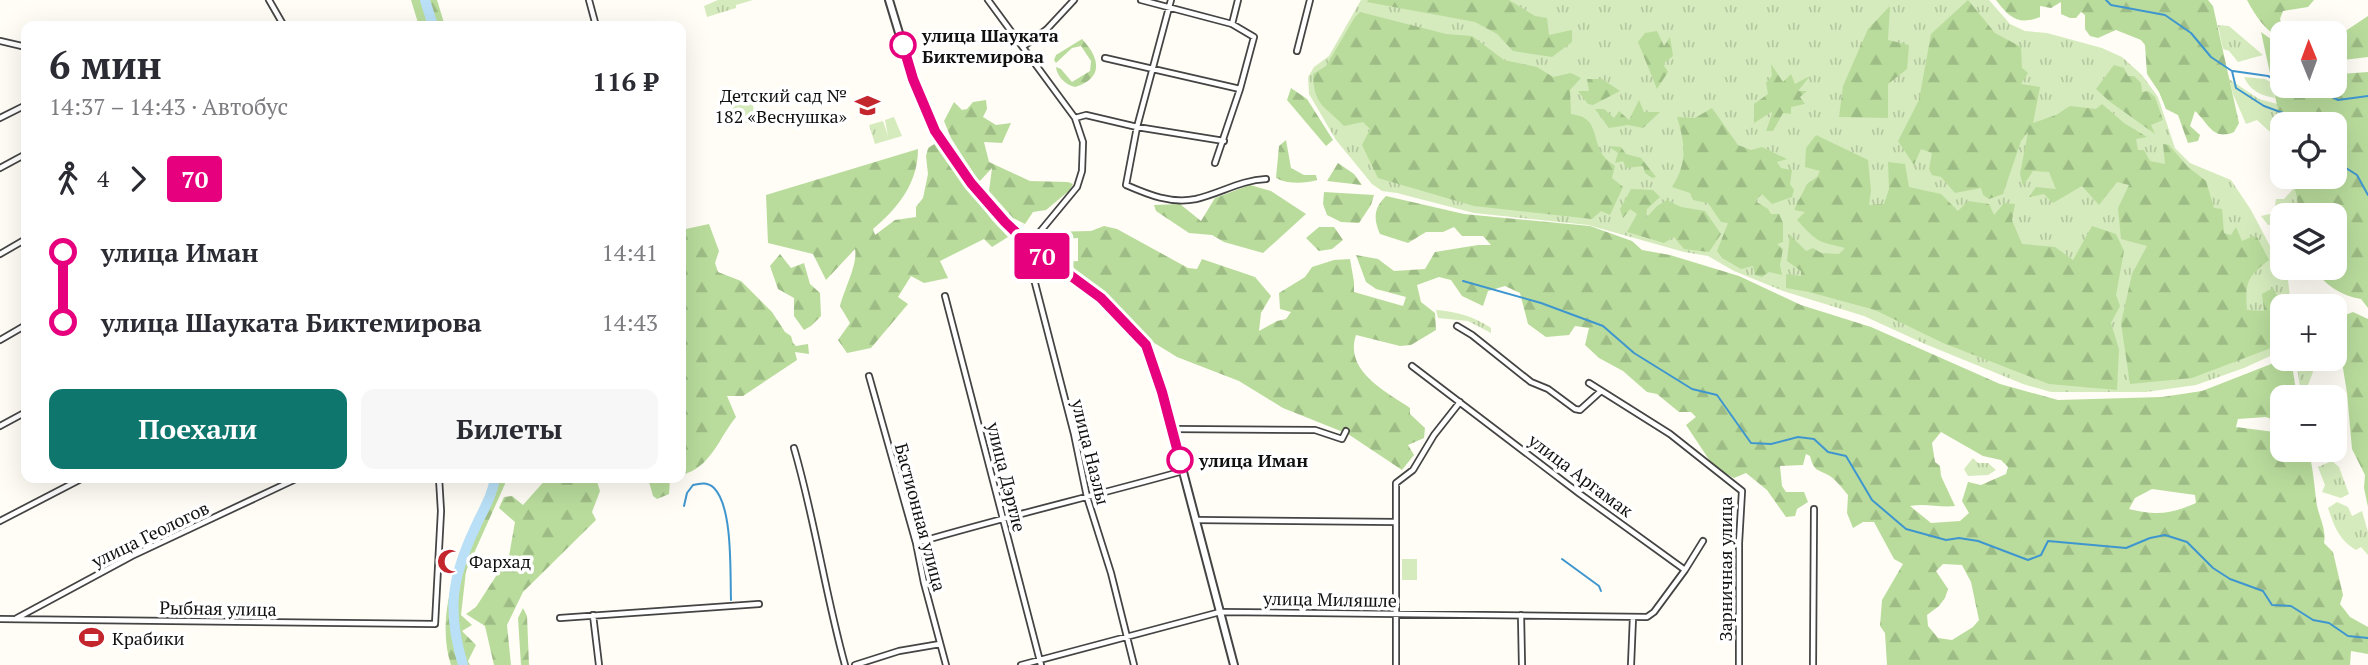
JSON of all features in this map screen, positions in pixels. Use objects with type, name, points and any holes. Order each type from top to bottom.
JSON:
[{"type":"street","points":[[270,0],[281,21]]},
{"type":"street","points":[[589,0],[595,21]]},
{"type":"street","points":[[889,0],[913,79],[935,131],[971,183],[1029,245],[1101,298],[1146,345],[1183,471],[1234,665]]},
{"type":"street","points":[[988,0],[1076,118],[1083,142],[1081,176],[1077,187],[1029,245]]},
{"type":"street","points":[[1024,46],[1046,29],[1074,0]]},
{"type":"street","points":[[1141,0],[1233,24],[1254,37],[1215,163]]},
{"type":"street","points":[[1171,0],[1137,127],[1126,185],[1153,197],[1174,200],[1195,199],[1252,180],[1266,180]]},
{"type":"street","points":[[1233,24],[1238,0]]},
{"type":"street","points":[[1297,51],[1310,0]]},
{"type":"street","points":[[0,41],[21,46]]},
{"type":"street","points":[[1105,58],[1240,89]]},
{"type":"street","points":[[0,118],[21,108]]},
{"type":"street","points":[[1076,118],[1086,115],[1137,127],[1224,141]]},
{"type":"street","points":[[0,167],[21,156]]},
{"type":"street","points":[[0,254],[21,242]]},
{"type":"street","name":"улица Назлы","points":[[1029,245],[1027,252],[1033,282],[1071,424],[1087,497],[1111,573],[1134,665]]},
{"type":"street","name":"улица Дэртле","points":[[945,296],[1041,663]]},
{"type":"street","points":[[1457,326],[1531,382],[1548,389],[1575,409],[1580,411],[1601,391]]},
{"type":"street","points":[[0,340],[21,328]]},
{"type":"street","name":"улица Аргамак","points":[[1412,366],[1685,570]]},
{"type":"street","name":"Бастионная улица","points":[[869,376],[916,543],[946,665]]},
{"type":"street","name":"Зарничная улица","points":[[1590,383],[1670,434],[1742,491],[1739,543],[1739,665]]},
{"type":"street","points":[[1396,665],[1396,483],[1413,470],[1434,435],[1460,402]]},
{"type":"street","points":[[0,426],[21,415]]},
{"type":"street","points":[[1171,429],[1315,430],[1342,439],[1346,431]]},
{"type":"street","points":[[794,449],[807,495],[830,611],[845,665]]},
{"type":"street","points":[[916,543],[1003,517],[1183,471]]},
{"type":"street","points":[[0,521],[74,483]]},
{"type":"street","name":"улица Геологов","points":[[16,618],[132,556],[287,483]]},
{"type":"street","name":"Рыбная улица","points":[[0,619],[435,624],[441,511],[439,483]]},
{"type":"street","points":[[1813,665],[1814,509]]},
{"type":"street","points":[[1196,520],[1396,522]]},
{"type":"street","points":[[1685,570],[1703,541]]},
{"type":"street","name":"улица Миляшле","points":[[1021,665],[1041,663],[1220,612],[1647,617],[1654,612],[1685,570]]},
{"type":"street","points":[[560,618],[759,604]]},
{"type":"street","points":[[593,615],[599,665]]},
{"type":"street","points":[[1521,615],[1522,665]]},
{"type":"street","points":[[1632,665],[1633,617]]},
{"type":"street","points":[[855,665],[899,651],[940,644]]},
{"type":"green space","points":[[411,0],[437,0],[443,21],[417,21]]},
{"type":"green space","points":[[718,0],[753,0],[707,17],[704,6]]},
{"type":"green space","points":[[1361,0],[1989,0],[2010,24],[2025,31],[2047,33],[2102,48],[2122,57],[2142,75],[2158,97],[2175,148],[2190,163],[2231,180],[2270,246],[2270,280],[2288,280],[2290,294],[2270,294],[2270,356],[2244,368],[2196,385],[2146,392],[2051,392],[2023,384],[1864,316],[1783,291],[1734,271],[1708,256],[1684,252],[1588,225],[1474,213],[1382,191],[1372,184],[1336,140],[1309,94],[1308,77],[1314,67],[1329,56]]},
{"type":"green space","points":[[1509,0],[1535,16],[1547,18],[1549,35],[1572,30],[1572,42],[1552,57],[1513,51],[1497,34],[1475,22],[1367,2]]},
{"type":"green space","points":[[1968,0],[1995,33],[2021,47],[2022,68],[2028,73],[2021,84],[2040,87],[2033,123],[2056,115],[2070,106],[2096,109],[2102,104],[2124,123],[2147,137],[2136,139],[2138,150],[2144,150],[2150,161],[2165,164],[2163,144],[2169,145],[2188,167],[2206,181],[2214,208],[2222,209],[2224,233],[2231,235],[2236,227],[2242,241],[2257,237],[2269,260],[2252,276],[2246,293],[2247,310],[2264,311],[2262,294],[2273,288],[2276,294],[2270,294],[2270,348],[2192,378],[2130,384],[2121,323],[2132,274],[2147,246],[2121,239],[2118,208],[2129,185],[2117,182],[2099,205],[2082,186],[2053,203],[2044,194],[2029,197],[2036,187],[2056,189],[2049,172],[2033,171],[2023,186],[2020,174],[2028,132],[2021,141],[2003,194],[1989,199],[1983,195],[1981,188],[1955,193],[1941,177],[1932,175],[1929,169],[1932,153],[1921,149],[1914,165],[1898,141],[1919,100],[1931,34]]},
{"type":"green space","points":[[1996,0],[2208,0],[2213,6],[2239,123],[2234,132],[2216,133],[2195,111],[2190,126],[2200,135],[2198,141],[2188,143],[2178,115],[2166,109],[2147,74],[2145,45],[2141,40],[2116,30],[2098,38],[2090,36],[2085,29],[2085,15],[2081,12],[2076,18],[2070,18],[2061,14],[2061,2],[2051,8],[2040,6],[2040,17],[2026,21],[2010,15]]},
{"type":"green space","points":[[2247,0],[2314,0],[2308,7],[2283,11],[2281,21],[2270,21],[2270,31]]},
{"type":"green space","points":[[1890,6],[1888,40],[1909,45],[1907,69],[1888,84],[1888,118],[1839,117],[1843,86],[1868,29]]},
{"type":"green space","points":[[1360,12],[1446,34],[1472,36],[1504,60],[1537,67],[1553,77],[1571,73],[1581,78],[1570,90],[1571,114],[1590,123],[1602,154],[1615,166],[1612,178],[1623,187],[1610,215],[1601,211],[1592,219],[1474,206],[1378,178],[1362,145],[1370,129],[1363,122],[1344,126],[1321,104],[1314,85],[1313,74],[1326,66]]},
{"type":"green space","points":[[2368,16],[2368,57],[2347,60],[2347,30]]},
{"type":"green space","points":[[2218,25],[2229,26],[2263,55],[2238,62],[2229,51],[2223,49]]},
{"type":"green space","points":[[1657,31],[1664,46],[1670,37],[1673,56],[1663,64],[1668,72],[1657,89],[1638,42],[1645,33]]},
{"type":"green space","points":[[2261,32],[2270,38],[2270,73]]},
{"type":"green space","points":[[1082,39],[1093,53],[1096,67],[1091,78],[1075,87],[1063,80],[1056,67],[1072,82],[1090,71],[1091,61],[1081,46],[1072,48],[1056,63],[1054,60],[1056,55]]},
{"type":"green space","points":[[1771,64],[1783,82],[1791,74],[1795,84],[1810,76],[1798,91],[1807,91],[1800,97],[1805,104],[1791,107],[1791,114],[1783,113],[1773,131],[1766,131],[1773,111],[1754,123],[1754,104],[1768,94],[1766,83],[1772,76]]},
{"type":"green space","points":[[2114,65],[2124,68],[2128,76],[2134,76],[2141,83],[2142,92],[2148,91],[2155,97],[2163,120],[2151,125],[2155,134],[2096,89]]},
{"type":"green space","points":[[2368,72],[2368,308],[2361,299],[2334,289],[2323,280],[2347,280],[2347,203],[2298,203],[2295,189],[2347,189],[2347,112],[2278,112],[2275,98],[2347,98],[2347,74]]},
{"type":"green space","points":[[2244,77],[2265,79],[2270,82],[2270,97],[2257,92]]},
{"type":"green space","points":[[1587,79],[1602,79],[1620,91],[1593,105],[1588,104],[1578,91],[1589,91]]},
{"type":"green space","points":[[2229,79],[2259,99],[2277,104],[2278,112],[2270,112],[2270,132],[2257,120],[2246,124]]},
{"type":"green space","points":[[1291,88],[1307,99],[1333,140],[1326,146],[1287,100]]},
{"type":"green space","points":[[748,89],[757,120],[736,126],[727,95]]},
{"type":"green space","points":[[986,100],[987,109],[983,117],[996,125],[1011,123],[1002,143],[984,142],[989,162],[1030,181],[1073,184],[1070,190],[1046,210],[1033,212],[1025,224],[1013,218],[989,191],[992,168],[979,182],[951,138],[944,121],[954,102],[962,110],[967,109],[973,102]]},
{"type":"green space","points":[[1639,100],[1644,112],[1660,112],[1643,128],[1628,125],[1609,128],[1595,109],[1604,109],[1614,118],[1619,111],[1629,120]]},
{"type":"green space","points":[[1712,108],[1738,145],[1751,150],[1762,147],[1787,159],[1777,162],[1781,168],[1792,170],[1792,197],[1772,204],[1762,194],[1755,201],[1771,214],[1779,214],[1783,223],[1783,242],[1777,244],[1783,249],[1780,265],[1782,275],[1769,272],[1762,277],[1755,275],[1753,266],[1741,269],[1722,258],[1717,251],[1728,223],[1721,222],[1708,203],[1693,200],[1690,193],[1672,187],[1681,169],[1684,153],[1677,117],[1695,118]]},
{"type":"green space","points":[[894,117],[902,136],[875,144],[869,125],[883,121],[888,136],[885,120]]},
{"type":"green space","points":[[1816,135],[1868,160],[1871,191],[1869,205],[1884,204],[1889,189],[1888,162],[1905,164],[1909,187],[1941,194],[1958,211],[1968,201],[1989,204],[1994,215],[2004,203],[2015,204],[2012,220],[2022,244],[2055,247],[2073,260],[2092,226],[2116,234],[2124,251],[2116,295],[2120,306],[2111,323],[2119,349],[2117,390],[2049,384],[1943,343],[1875,310],[1786,288],[1786,274],[1801,276],[1801,271],[1787,261],[1790,235],[1806,251],[1813,248],[1821,253],[1839,254],[1845,248],[1814,237],[1797,220],[1805,212],[1794,210],[1807,184],[1817,177],[1820,171],[1805,167],[1806,148]]},
{"type":"green space","points":[[1286,140],[1291,168],[1304,175],[1316,175],[1317,180],[1296,183],[1276,178],[1279,146]]},
{"type":"green space","points":[[936,143],[992,220],[1008,237],[992,247],[984,239],[940,261],[948,278],[924,283],[911,276],[898,297],[908,304],[871,348],[847,353],[838,340],[850,323],[840,306],[853,269],[855,249],[826,280],[813,254],[768,243],[766,195],[918,149],[914,173],[905,194],[873,229],[875,235],[895,220],[916,217],[916,207],[923,198],[928,174],[928,148]]},
{"type":"green space","points":[[1608,146],[1621,147],[1626,154],[1641,158],[1656,177],[1652,178],[1645,173],[1643,166],[1626,168],[1623,161],[1615,163],[1618,153]]},
{"type":"green space","points":[[1338,163],[1354,174],[1362,185],[1327,181]]},
{"type":"green space","points":[[1250,185],[1271,191],[1306,214],[1263,253],[1224,242],[1212,235],[1189,233],[1156,211],[1154,205],[1180,204],[1201,221],[1215,198]]},
{"type":"green space","points":[[1631,189],[1653,190],[1660,197],[1647,209],[1646,218],[1667,200],[1681,207],[1705,211],[1721,234],[1709,252],[1684,249],[1674,237],[1664,243],[1627,232],[1637,214],[1630,209],[1623,218],[1620,209]]},
{"type":"green space","points":[[2295,189],[2298,203],[2275,203],[2276,199],[2284,199]]},
{"type":"green space","points":[[1324,192],[1374,195],[1359,223],[1341,222],[1327,215],[1323,204]]},
{"type":"green space","points":[[1386,196],[1464,214],[1590,226],[1632,241],[1642,250],[1670,255],[1739,276],[1801,305],[1871,327],[2000,384],[2058,400],[2162,397],[2202,391],[2270,364],[2270,371],[2293,371],[2295,385],[2270,385],[2270,418],[2238,419],[2236,427],[2270,431],[2270,462],[2311,462],[2324,543],[2333,552],[2343,595],[2340,604],[2350,617],[2368,627],[2368,654],[2351,651],[2350,665],[1887,665],[1885,633],[1880,626],[1882,600],[1903,564],[1894,559],[1874,522],[1863,522],[1853,528],[1847,513],[1848,495],[1837,482],[1815,468],[1810,456],[1806,454],[1803,465],[1780,466],[1782,486],[1786,492],[1804,492],[1808,502],[1797,509],[1795,516],[1786,517],[1767,490],[1746,473],[1734,478],[1714,467],[1686,425],[1696,417],[1691,412],[1679,412],[1657,394],[1647,392],[1623,371],[1599,358],[1585,345],[1589,328],[1575,326],[1569,335],[1546,337],[1528,324],[1520,293],[1505,286],[1488,291],[1483,306],[1462,296],[1451,280],[1439,277],[1417,285],[1421,302],[1435,313],[1436,330],[1411,345],[1400,346],[1356,335],[1354,348],[1361,369],[1379,387],[1410,408],[1410,414],[1425,428],[1424,438],[1408,445],[1414,455],[1402,470],[1348,434],[1283,408],[1239,381],[1177,357],[1143,336],[1112,301],[1061,262],[1078,261],[1078,238],[1067,239],[1063,243],[1044,244],[1048,232],[1091,231],[1104,226],[1117,229],[1188,268],[1197,269],[1202,259],[1255,277],[1271,296],[1261,313],[1259,331],[1286,319],[1291,312],[1280,309],[1279,293],[1305,277],[1312,267],[1334,260],[1350,259],[1354,292],[1403,306],[1406,297],[1376,289],[1366,282],[1356,255],[1378,259],[1394,271],[1425,269],[1435,252],[1491,245],[1483,236],[1462,236],[1454,227],[1443,232],[1426,232],[1408,243],[1380,234],[1376,223],[1377,209]],"holes":[[[1941,432],[1983,456],[2001,460],[2008,467],[2006,474],[1981,485],[1968,482],[1962,501],[1969,513],[1960,521],[1931,523],[1910,506],[1955,506],[1941,476],[1940,466],[1935,462],[1932,443]],[[2152,489],[2195,495],[2196,503],[2171,512],[2148,513],[2129,509],[2135,498]],[[1943,564],[1962,565],[1971,582],[1979,620],[1952,640],[1938,638],[1928,626],[1927,615],[1939,606],[1948,589],[1936,571]]]},
{"type":"green space","points":[[2270,214],[2270,225],[2268,225],[2261,216]]},
{"type":"green space","points":[[709,224],[719,251],[715,263],[718,272],[741,281],[772,312],[796,346],[808,344],[809,354],[795,352],[797,360],[743,396],[727,396],[736,417],[707,459],[686,473],[686,229]]},
{"type":"green space","points":[[1319,227],[1334,227],[1343,240],[1332,249],[1319,251],[1306,238]]},
{"type":"green space","points":[[780,254],[791,268],[804,263],[810,284],[820,293],[821,316],[804,330],[794,316],[794,298],[778,289],[770,266]]},
{"type":"green space","points":[[1436,310],[1471,318],[1491,328],[1491,333],[1468,321],[1438,318]]},
{"type":"green space","points":[[2353,312],[2368,319],[2368,507],[2364,488],[2365,475],[2352,449],[2343,371],[2347,371],[2347,314]]},
{"type":"green space","points":[[2298,371],[2313,371],[2308,385],[2300,385]]},
{"type":"green space","points":[[1973,458],[1978,463],[1988,463],[1996,470],[1988,475],[1968,476],[1964,469]]},
{"type":"green space","points":[[2333,462],[2339,467],[2349,494],[2341,498],[2322,492],[2325,485],[2318,467]]},
{"type":"green space","points":[[491,483],[505,483],[466,571],[461,615],[472,625],[462,631],[476,645],[468,661],[470,665],[451,665],[446,630],[450,592],[461,556]]},
{"type":"green space","points":[[543,483],[598,483],[600,491],[592,512],[596,520],[523,592],[507,625],[511,665],[494,665],[485,626],[466,614],[476,607],[509,556],[515,522],[499,508],[504,497],[512,496],[523,505]]},
{"type":"green space","points":[[649,483],[670,483],[669,494],[657,499],[653,496]]},
{"type":"green space","points":[[2337,502],[2348,507],[2352,516],[2362,511],[2368,532],[2368,555],[2361,547],[2356,550],[2350,546],[2338,532],[2328,508]]},
{"type":"green space","points":[[1402,559],[1417,559],[1417,580],[1402,580]]},
{"type":"green space","points":[[523,608],[527,616],[529,665],[521,665],[518,618]]},
{"type":"waterway","points":[[425,0],[431,21]]},
{"type":"waterway","points":[[2106,0],[2111,5],[2165,15],[2191,33],[2211,57],[2232,71],[2236,88],[2264,106],[2280,112]]},
{"type":"waterway","points":[[2233,71],[2270,77]]},
{"type":"waterway","points":[[2334,98],[2338,100],[2368,96]]},
{"type":"waterway","points":[[2347,169],[2357,175],[2368,195]]},
{"type":"waterway","points":[[1463,281],[1541,303],[1603,326],[1634,353],[1692,389],[1717,395],[1751,443],[1771,444],[1798,437],[1814,439],[1828,452],[1846,456],[1872,500],[1906,529],[1946,540],[1959,538],[1978,541],[2028,560],[2041,555],[2048,541],[2126,548],[2165,535],[2187,542],[2213,568],[2230,579],[2263,591],[2272,605],[2291,606],[2313,620],[2329,623],[2348,636],[2368,638]]},
{"type":"waterway","points":[[463,665],[453,611],[456,580],[467,546],[494,483]]},
{"type":"waterway","points":[[684,506],[687,493],[693,485],[709,485],[720,497],[725,510],[729,541],[731,600]]},
{"type":"waterway","points":[[1562,559],[1599,586],[1601,591]]},
{"type":"bus line","name":"70","points":[[903,45],[913,79],[935,131],[985,201],[1044,258],[1101,298],[1146,345],[1180,460]]},
{"type":"place","name":"улица Шауката Биктемирова","points":[[903,45]]},
{"type":"place","name":"Детский сад № 182 «Веснушка»","points":[[867,105]]},
{"type":"place","name":"улица Иман","points":[[1180,460]]},
{"type":"place","name":"Фархад","points":[[449,561]]},
{"type":"place","name":"Крабики","points":[[92,638]]}]
